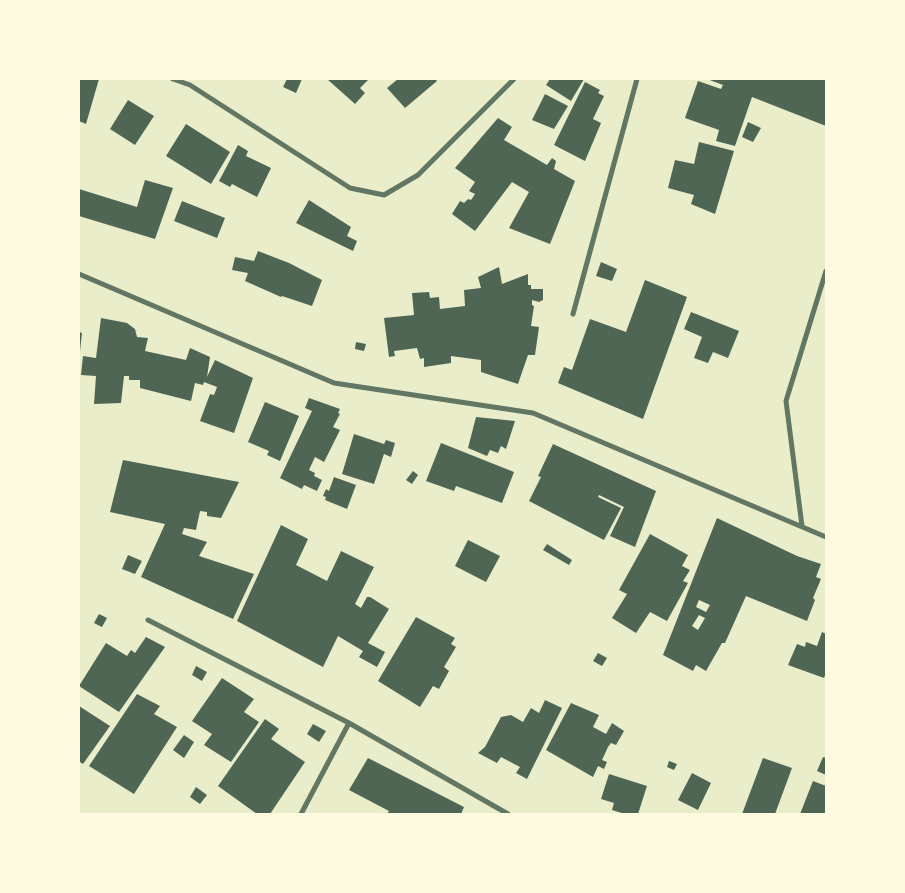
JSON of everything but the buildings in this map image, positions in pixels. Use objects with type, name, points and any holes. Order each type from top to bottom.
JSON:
[{"type":"street","points":[[173,79],[190,84],[350,188],[384,195],[418,175],[514,79]]},
{"type":"street","points":[[573,314],[637,79]]},
{"type":"street","points":[[802,526],[786,401],[826,271]]},
{"type":"street","points":[[79,274],[334,383],[533,413],[826,537]]},
{"type":"street","points":[[148,620],[349,723],[508,814]]},
{"type":"street","points":[[301,814],[349,723]]}]
